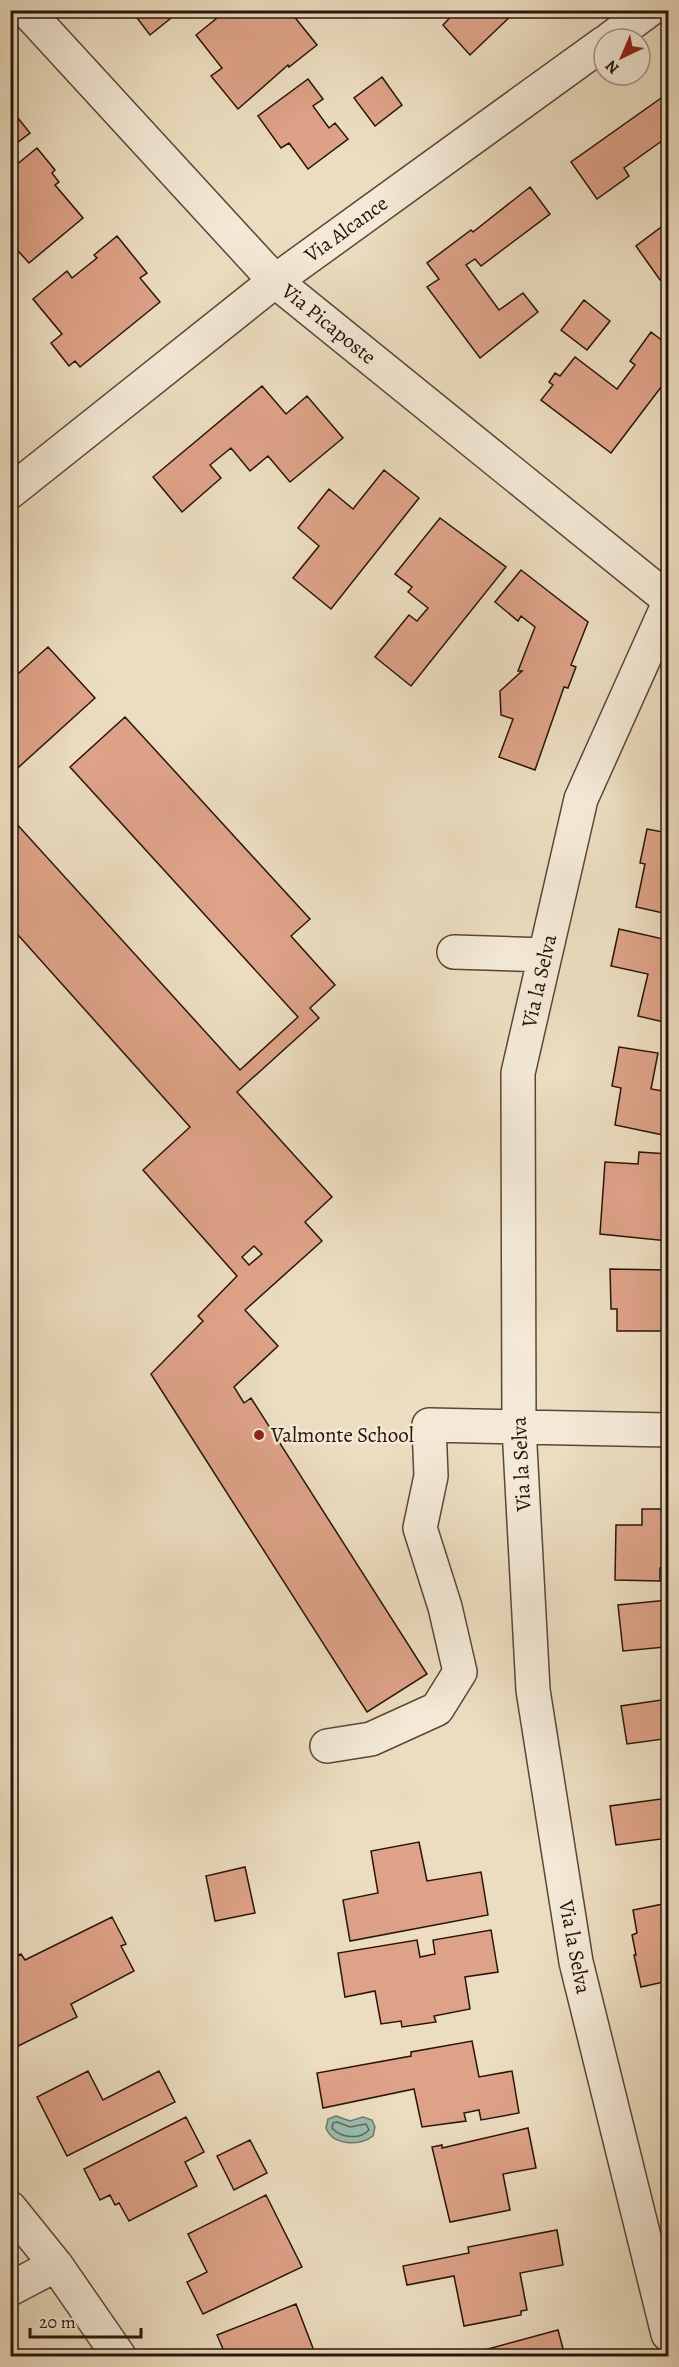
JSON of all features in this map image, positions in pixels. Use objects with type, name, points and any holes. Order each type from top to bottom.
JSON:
[{"type":"street","name":"Via Picaposte","points":[[26,10],[275,281],[669,599]]},
{"type":"street","points":[[627,27],[650,10]]},
{"type":"street","name":"Via Alcance","points":[[10,492],[275,281],[592,52]]},
{"type":"street","name":"Via la Selva","points":[[669,606],[581,799],[518,1073],[519,1427],[533,1690],[576,1962],[669,2334]]},
{"type":"street","points":[[454,952],[545,955]]},
{"type":"street","points":[[327,1746],[371,1739],[436,1709],[460,1672],[445,1607],[420,1528],[430,1476],[429,1425],[669,1430]]},
{"type":"street","points":[[10,2208],[57,2265],[119,2356]]},
{"type":"street","points":[[10,2289],[57,2265]]},
{"type":"water","points":[[336,2116],[350,2121],[363,2117],[372,2120],[375,2127],[373,2136],[354,2143],[334,2138],[326,2128],[328,2119]]},
{"type":"building","points":[[131,10],[181,10],[150,35]]},
{"type":"building","points":[[227,10],[277,10],[281,15],[289,10],[317,45],[289,67],[288,65],[238,109],[211,76],[222,68],[196,35]]},
{"type":"building","points":[[387,10],[402,10],[394,18]]},
{"type":"building","points":[[457,10],[517,10],[470,55],[443,25]]},
{"type":"building","points":[[382,77],[402,105],[375,126],[354,98]]},
{"type":"building","points":[[308,79],[323,99],[313,106],[329,128],[335,123],[348,139],[308,169],[289,143],[281,148],[258,116]]},
{"type":"building","points":[[664,96],[668,102],[668,141],[666,138],[624,168],[629,176],[597,199],[571,162]]},
{"type":"building","points":[[13,112],[30,133],[10,148],[10,114]]},
{"type":"building","points":[[37,148],[55,170],[52,173],[59,182],[55,185],[83,218],[29,263],[10,242],[10,170]]},
{"type":"building","points":[[668,169],[668,185],[661,174]]},
{"type":"building","points":[[530,187],[550,214],[481,266],[475,259],[466,265],[499,310],[523,293],[538,312],[480,358],[427,287],[439,279],[427,263],[471,230],[473,232]]},
{"type":"building","points":[[668,222],[668,273],[660,280],[636,246]]},
{"type":"building","points":[[117,236],[147,273],[140,278],[160,302],[80,367],[75,361],[69,366],[51,343],[62,334],[33,299],[67,271],[72,278],[97,258],[94,255]]},
{"type":"building","points":[[584,300],[610,321],[587,350],[561,330]]},
{"type":"building","points":[[651,332],[668,345],[668,378],[611,453],[541,400],[553,385],[549,382],[555,373],[560,376],[575,357],[617,389],[635,365],[630,361]]},
{"type":"building","points":[[262,386],[286,414],[307,396],[343,438],[290,482],[268,456],[250,471],[231,448],[210,465],[221,478],[182,512],[153,477]]},
{"type":"building","points":[[384,470],[419,498],[331,609],[293,578],[319,546],[298,528],[329,489],[353,509]]},
{"type":"building","points":[[440,518],[506,567],[411,686],[375,657],[409,615],[417,621],[428,608],[408,592],[412,587],[395,574]]},
{"type":"building","points":[[521,570],[588,622],[571,665],[576,667],[568,688],[564,687],[535,770],[499,757],[513,719],[501,715],[500,691],[522,671],[518,671],[535,627],[521,616],[518,621],[495,602]]},
{"type":"building","points":[[48,647],[95,698],[10,775],[10,681]]},
{"type":"building","points":[[125,717],[310,919],[291,936],[335,985],[310,1008],[319,1018],[237,1092],[332,1197],[305,1222],[322,1241],[245,1310],[278,1346],[234,1387],[244,1403],[251,1398],[427,1674],[367,1712],[151,1374],[203,1321],[198,1316],[237,1276],[143,1170],[190,1127],[10,926],[10,825],[14,821],[240,1070],[298,1017],[70,767]],"holes":[[[254,1246],[262,1254],[249,1265],[242,1257]]]},
{"type":"building","points":[[647,829],[668,833],[668,914],[636,907],[645,864],[640,863]]},
{"type":"building","points":[[619,929],[668,940],[668,1023],[638,1016],[648,974],[611,966]]},
{"type":"building","points":[[619,1047],[658,1053],[651,1089],[668,1092],[668,1136],[615,1125],[621,1088],[612,1086]]},
{"type":"building","points":[[639,1152],[668,1154],[668,1241],[600,1234],[605,1162],[638,1164]]},
{"type":"building","points":[[610,1269],[668,1270],[668,1331],[617,1331],[617,1309],[611,1309]]},
{"type":"building","points":[[642,1509],[668,1509],[668,1568],[660,1568],[660,1581],[615,1580],[616,1525],[642,1525]]},
{"type":"building","points":[[668,1600],[668,1679],[665,1647],[623,1651],[618,1605]]},
{"type":"building","points":[[668,1699],[668,1745],[663,1746],[663,1739],[627,1744],[621,1706]]},
{"type":"building","points":[[668,1798],[668,1838],[616,1845],[610,1806]]},
{"type":"building","points":[[419,1842],[427,1881],[481,1872],[488,1915],[350,1941],[343,1900],[378,1893],[371,1851]]},
{"type":"building","points":[[668,1848],[668,1873],[665,1849]]},
{"type":"building","points":[[245,1867],[255,1913],[215,1921],[206,1876]]},
{"type":"building","points":[[668,1903],[668,1981],[641,1987],[634,1955],[636,1955],[632,1935],[637,1933],[633,1910]]},
{"type":"building","points":[[112,1917],[126,1944],[121,1946],[134,1971],[71,2004],[77,2017],[10,2050],[10,1959],[21,1954],[25,1960]]},
{"type":"building","points":[[491,1930],[498,1972],[465,1977],[470,2009],[434,2016],[436,2022],[402,2027],[401,2021],[381,2024],[375,1991],[345,1997],[338,1953],[417,1940],[420,1957],[435,1954],[433,1940]]},
{"type":"building","points":[[668,1996],[668,2055],[664,2033],[667,2032],[661,1998]]},
{"type":"building","points":[[472,2041],[479,2077],[512,2071],[519,2113],[481,2120],[479,2110],[464,2113],[466,2121],[422,2127],[414,2089],[323,2108],[317,2073],[411,2056],[411,2052]]},
{"type":"building","points":[[88,2071],[103,2100],[159,2071],[175,2102],[67,2156],[37,2097]]},
{"type":"building","points":[[186,2117],[204,2152],[185,2162],[197,2186],[129,2221],[119,2203],[115,2205],[110,2195],[100,2200],[84,2169]]},
{"type":"building","points":[[528,2128],[536,2168],[503,2174],[510,2210],[450,2222],[432,2147],[442,2145],[442,2148]]},
{"type":"building","points":[[250,2140],[267,2173],[234,2190],[217,2156]]},
{"type":"building","points":[[266,2195],[302,2267],[203,2314],[187,2282],[207,2272],[188,2234]]},
{"type":"building","points":[[557,2230],[563,2265],[520,2273],[527,2310],[521,2311],[521,2315],[464,2326],[454,2276],[407,2285],[403,2266],[469,2253],[468,2247]]},
{"type":"building","points":[[296,2304],[316,2356],[226,2356],[217,2335]]},
{"type":"building","points":[[558,2330],[565,2356],[485,2356],[484,2350]]},
{"type":"place","name":"Valmonte School","points":[[259,1435]]}]
